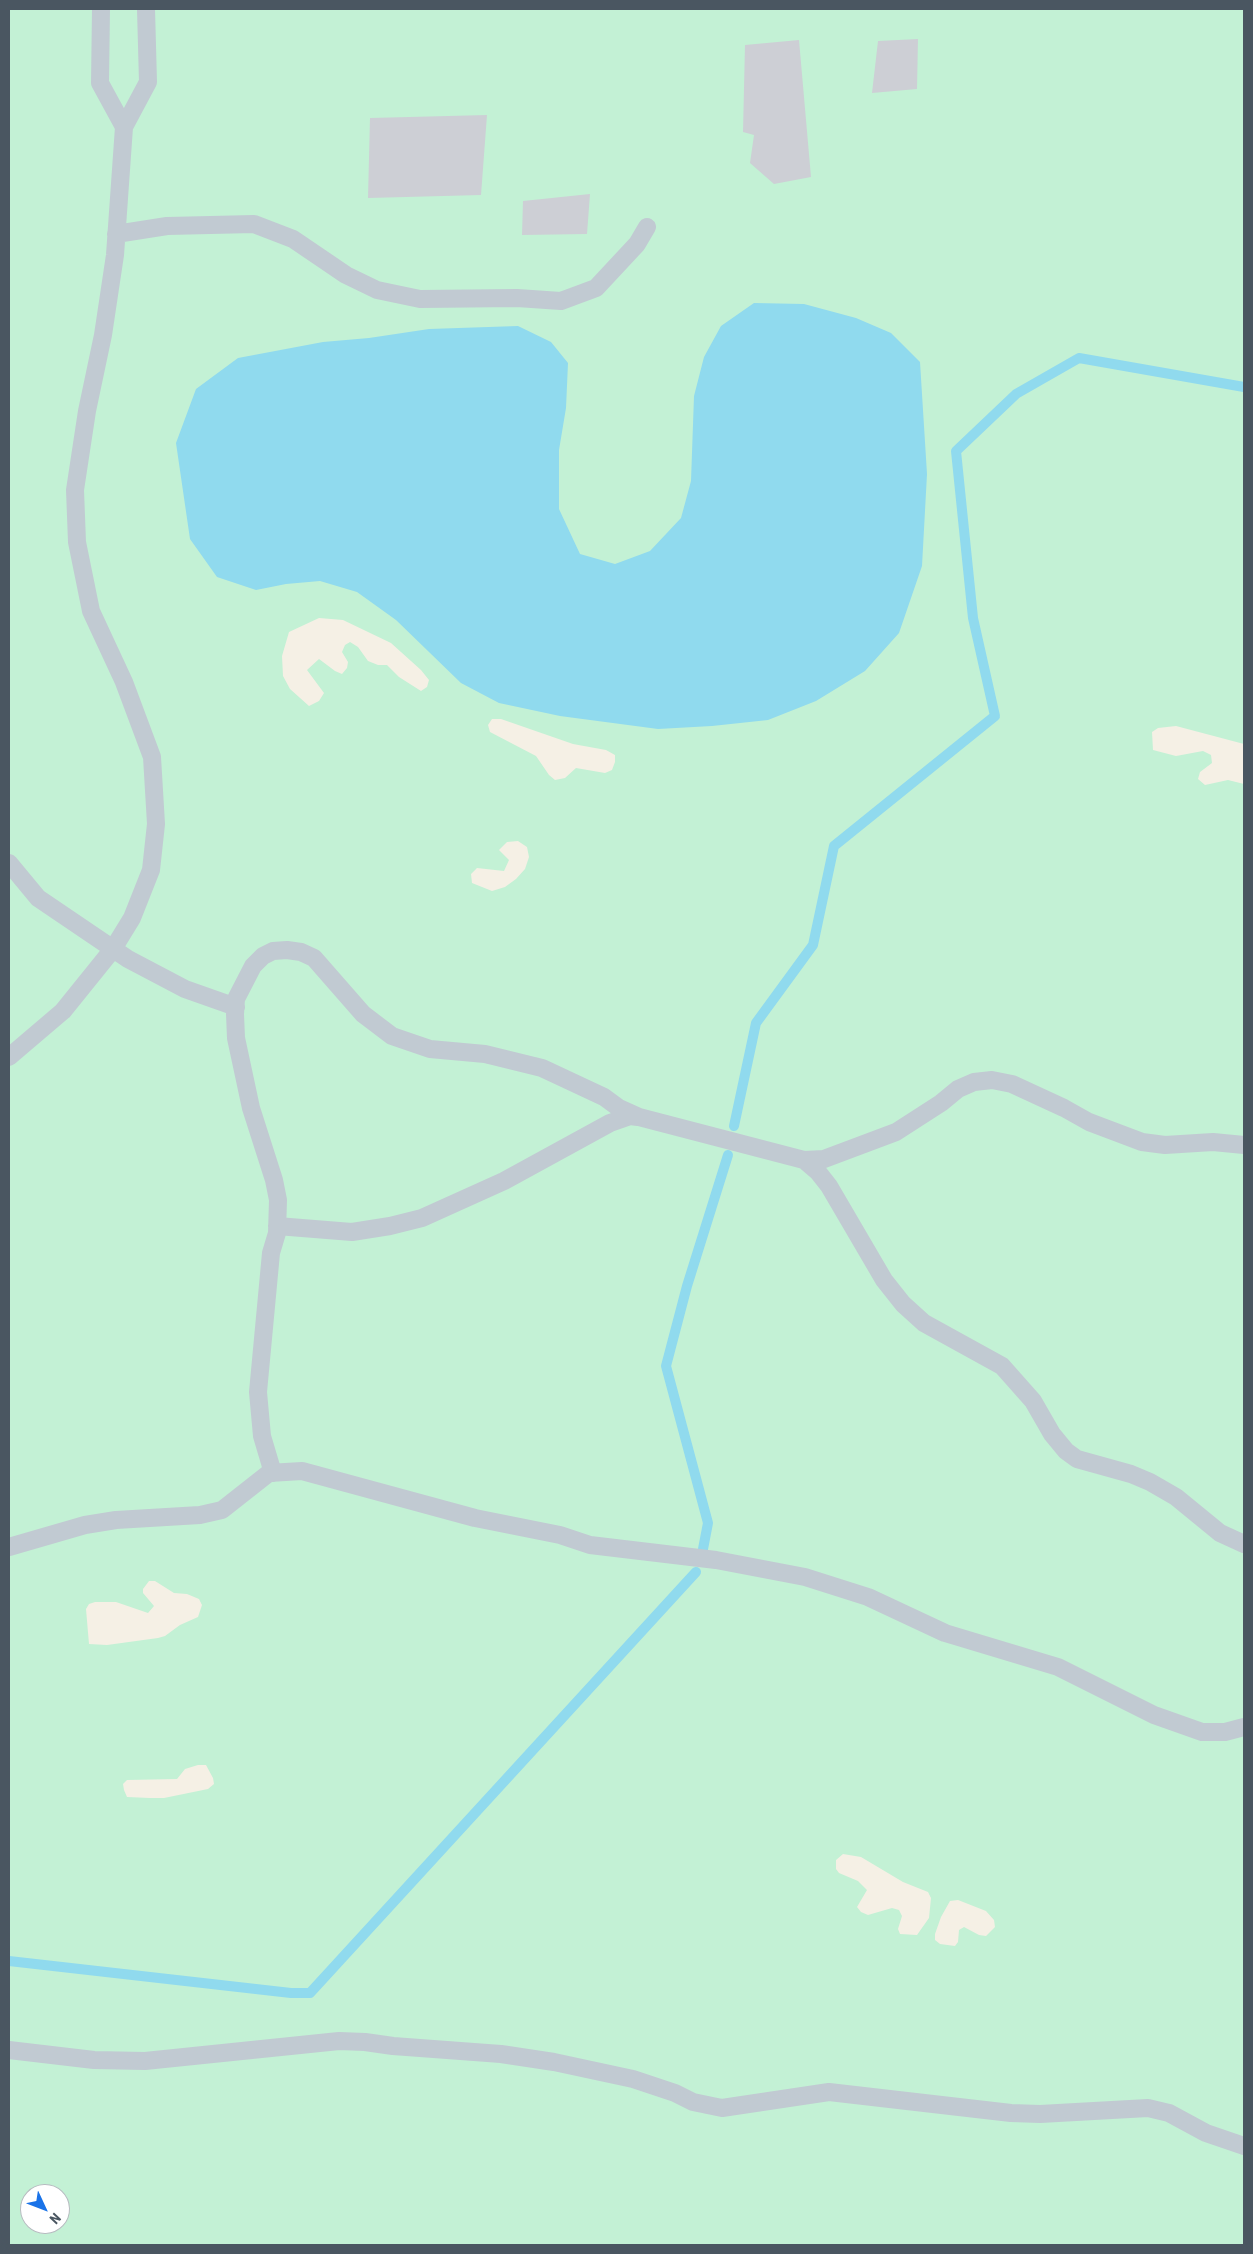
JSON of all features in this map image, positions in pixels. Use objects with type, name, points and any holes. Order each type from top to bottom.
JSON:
[{"type":"lane","points":[[101,9],[100,83],[124,127]]},
{"type":"lane","points":[[9,1057],[63,1011],[113,949],[132,918],[151,870],[156,824],[152,757],[124,682],[91,611],[77,542],[75,490],[87,411],[103,335],[116,234],[124,127],[148,82],[146,9]]},
{"type":"lane","points":[[116,234],[167,226],[254,224],[293,239],[346,275],[377,290],[420,299],[518,298],[561,301],[596,288],[632,250],[647,227]]},
{"type":"lane","points":[[9,863],[38,898],[113,949],[185,989],[236,1007]]},
{"type":"lane","points":[[274,1473],[262,1436],[258,1392],[270,1261],[277,1226],[278,1200],[274,1180],[251,1108],[236,1038],[236,1007],[242,984],[253,966],[263,956],[273,951],[302,952],[314,958],[363,1014],[392,1036],[430,1049],[485,1054],[542,1068],[604,1097],[619,1108],[639,1117]]},
{"type":"lane","points":[[277,1226],[352,1232],[390,1226],[422,1218],[496,1185],[610,1123],[630,1116],[804,1160],[824,1159],[896,1132],[941,1104],[958,1089],[974,1082],[992,1080],[1012,1084],[1064,1108],[1088,1122],[1142,1142],[1165,1145],[1213,1142],[1244,1145]]},
{"type":"lane","points":[[804,1160],[818,1172],[829,1186],[884,1280],[902,1304],[924,1322],[1002,1366],[1034,1401],[1052,1434],[1066,1452],[1077,1459],[1131,1474],[1150,1482],[1176,1497],[1220,1533],[1244,1544]]},
{"type":"lane","points":[[9,1547],[85,1525],[116,1520],[200,1516],[222,1510],[251,1485],[269,1473],[302,1471],[475,1518],[560,1534],[590,1546],[716,1560],[805,1577],[868,1597],[945,1633],[1058,1667],[1154,1715],[1202,1732],[1225,1732],[1244,1727]]},
{"type":"lane","points":[[9,2050],[94,2060],[146,2061],[339,2041],[365,2042],[393,2046],[501,2054],[554,2062],[633,2079],[675,2093],[693,2102],[722,2108],[829,2092],[1040,2114],[1148,2108],[1169,2113],[1206,2133],[1244,2146]]},
{"type":"green space","points":[[9,9],[1244,9],[1244,2245],[9,2245]]},
{"type":"sand","points":[[319,618],[343,620],[391,643],[421,670],[429,680],[427,687],[421,691],[399,677],[387,665],[378,665],[368,661],[358,647],[350,642],[345,645],[342,652],[348,662],[347,668],[342,674],[319,659],[307,670],[324,693],[319,701],[309,706],[290,689],[283,676],[282,656],[289,632]]},
{"type":"sand","points":[[492,719],[501,719],[573,744],[606,750],[615,755],[612,770],[605,773],[576,768],[565,778],[555,780],[549,775],[536,756],[490,732],[488,725]]},
{"type":"sand","points":[[1176,726],[1244,744],[1244,784],[1228,780],[1205,785],[1198,779],[1200,772],[1212,763],[1211,755],[1203,751],[1176,756],[1153,750],[1152,732],[1158,728]]},
{"type":"sand","points":[[518,841],[527,847],[529,857],[525,869],[516,879],[505,887],[492,891],[472,883],[471,874],[477,868],[504,871],[509,860],[499,850],[507,842]]},
{"type":"sand","points":[[149,1581],[155,1581],[174,1593],[187,1594],[199,1599],[202,1605],[198,1617],[158,1638],[107,1645],[89,1644],[86,1609],[89,1604],[95,1602],[116,1602],[148,1613],[154,1606],[143,1593],[143,1589]]},
{"type":"sand","points":[[206,1765],[213,1778],[214,1784],[208,1789],[164,1798],[127,1797],[124,1790],[123,1784],[127,1780],[177,1779],[185,1769]]},
{"type":"sand","points":[[843,1854],[861,1857],[903,1882],[928,1892],[931,1898],[929,1918],[917,1935],[900,1934],[898,1929],[902,1916],[899,1910],[892,1908],[868,1915],[861,1912],[857,1907],[867,1890],[858,1881],[839,1873],[836,1869],[836,1860]]},
{"type":"sand","points":[[958,1900],[986,1911],[994,1920],[995,1927],[986,1936],[979,1935],[964,1927],[959,1930],[958,1942],[955,1946],[940,1944],[935,1940],[935,1934],[941,1917],[950,1901]]},
{"type":"water","points":[[754,303],[804,304],[856,318],[891,333],[920,362],[927,474],[922,566],[899,633],[865,671],[816,701],[768,720],[658,729],[560,716],[499,703],[461,683],[396,620],[357,592],[320,581],[286,584],[256,590],[217,577],[190,539],[176,443],[196,389],[238,358],[323,342],[369,338],[429,329],[518,326],[551,342],[568,363],[566,408],[559,450],[559,509],[580,554],[615,564],[650,551],[681,518],[691,481],[694,396],[704,357],[721,326]]},
{"type":"building","points":[[918,39],[917,89],[872,93],[878,41]]},
{"type":"building","points":[[799,40],[811,177],[774,184],[750,163],[754,135],[743,132],[745,45]]},
{"type":"building","points":[[487,115],[481,195],[368,198],[370,118]]},
{"type":"building","points":[[590,194],[587,234],[522,235],[523,201]]},
{"type":"waterway","points":[[734,1126],[756,1023],[813,945],[834,846],[995,716],[973,618],[956,451],[1016,394],[1079,358],[1244,387]]},
{"type":"waterway","points":[[703,1549],[708,1523],[666,1366],[687,1286],[728,1155]]},
{"type":"waterway","points":[[9,1961],[291,1993],[310,1993],[696,1572]]}]
